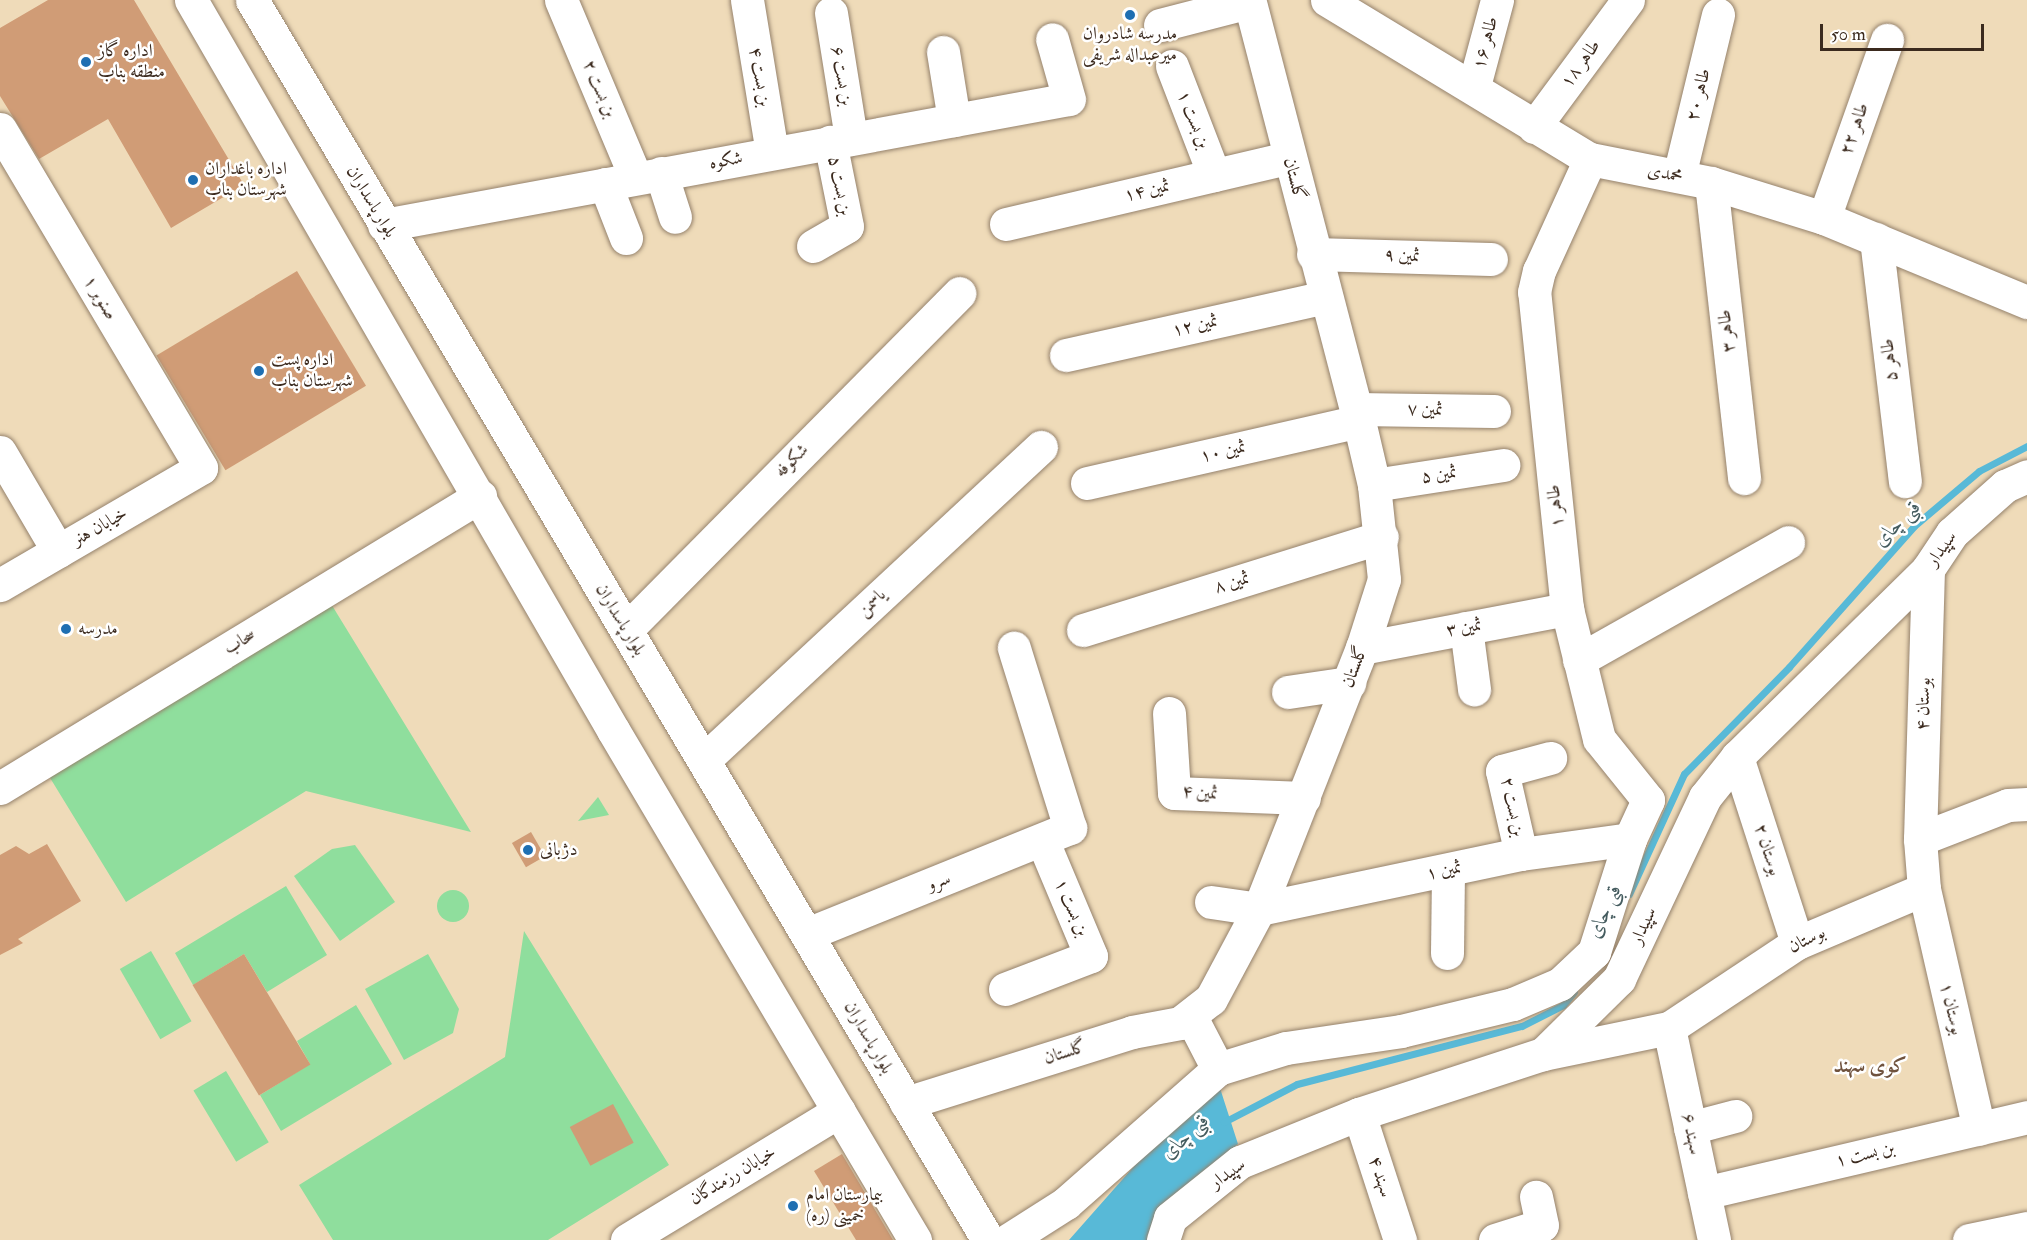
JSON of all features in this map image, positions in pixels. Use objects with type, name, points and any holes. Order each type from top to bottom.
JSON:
[{"type":"main road","points":[[191,0],[915,1240]]},
{"type":"main road","name":"بلوار پاسداران","points":[[252,0],[988,1240]]},
{"type":"main road","name":"بن بست ۲","points":[[561,0],[634,178]]},
{"type":"main road","name":"بن بست ۴","points":[[747,0],[772,153]]},
{"type":"main road","name":"محمدی","points":[[1327,0],[1474,86],[1534,127],[1590,159],[1711,183],[1824,218],[2027,302]]},
{"type":"main road","name":"طاهر ۱۶","points":[[1474,86],[1497,0]]},
{"type":"main road","name":"طاهر ۱۸","points":[[1534,127],[1628,0]]},
{"type":"main road","points":[[1161,25],[1249,1]]},
{"type":"main road","name":"گلستان","points":[[906,1103],[1132,1032],[1161,1028],[1191,1017],[1211,999],[1259,909],[1349,683],[1384,579],[1382,537],[1374,484],[1358,415],[1313,254],[1249,1]]},
{"type":"main road","name":"بن بست ۶","points":[[831,13],[841,140]]},
{"type":"main road","name":"طاهر ۲۰","points":[[1679,176],[1718,15]]},
{"type":"main road","name":"شکوه","points":[[384,225],[1069,99],[1052,39]]},
{"type":"main road","name":"طاهر ۲۲","points":[[1824,218],[1887,40]]},
{"type":"main road","points":[[943,52],[954,120]]},
{"type":"main road","name":"بن بست ۱","points":[[1172,66],[1214,175]]},
{"type":"main road","name":"صنوبر ۱","points":[[0,129],[201,468]]},
{"type":"main road","name":"بن بست ۵","points":[[813,246],[847,226],[841,140]]},
{"type":"main road","name":"ثمین ۱۴","points":[[1006,224],[1288,158]]},
{"type":"main road","name":"طاهر ۱","points":[[1590,159],[1539,271],[1534,292],[1567,609],[1599,739],[1648,800],[1630,839]]},
{"type":"main road","points":[[634,178],[675,217]]},
{"type":"main road","points":[[626,238],[634,178]]},
{"type":"main road","name":"طاهر ۳","points":[[1711,183],[1744,478]]},
{"type":"main road","name":"طاهر ۵","points":[[1876,239],[1905,481]]},
{"type":"main road","name":"ثمین ۹","points":[[1313,254],[1491,259]]},
{"type":"main road","name":"شکوفه","points":[[626,630],[959,293]]},
{"type":"main road","name":"ثمین ۱۲","points":[[1066,355],[1325,297]]},
{"type":"main road","name":"ثمین ۷","points":[[1358,415],[1494,411]]},
{"type":"main road","name":"ثمین ۱۰","points":[[1087,483],[1358,415]]},
{"type":"main road","name":"یاسمن","points":[[704,760],[1041,447]]},
{"type":"main road","points":[[0,452],[58,551]]},
{"type":"main road","name":"ثمین ۵","points":[[1374,484],[1503,465]]},
{"type":"main road","name":"خیابان هنر","points":[[0,585],[201,468]]},
{"type":"main road","name":"سپیدار","points":[[1163,1240],[1170,1218],[1240,1162],[1359,1114],[1543,1054],[1619,979],[1705,797],[1737,757],[1928,569],[1952,533],[2005,486],[2027,477]]},
{"type":"main road","name":"سحاب","points":[[0,788],[480,496]]},
{"type":"main road","name":"ثمین ۸","points":[[1083,630],[1382,537]]},
{"type":"main road","points":[[1579,660],[1788,542]]},
{"type":"main road","name":"بوستان ۴","points":[[1920,839],[1928,569]]},
{"type":"main road","name":"ثمین ۳","points":[[1362,648],[1567,609]]},
{"type":"main road","points":[[1466,628],[1474,689]]},
{"type":"main road","points":[[1014,648],[1057,835]]},
{"type":"main road","points":[[1288,692],[1349,683]]},
{"type":"main road","name":"ثمین ۴","points":[[1168,713],[1174,793],[1304,798]]},
{"type":"main road","name":"بوستان ۲","points":[[1737,757],[1797,943]]},
{"type":"main road","name":"بن بست ۲","points":[[1521,854],[1502,771],[1550,758]]},
{"type":"main road","points":[[1924,889],[1920,839],[2008,805],[2027,804]]},
{"type":"main road","name":"بن بست ۱","points":[[1005,989],[1091,956],[1057,835]]},
{"type":"main road","name":"سرو","points":[[807,934],[1057,835]]},
{"type":"main road","points":[[1008,1240],[1066,1203],[1218,1069],[1286,1048],[1401,1031],[1513,1004],[1546,992],[1576,973],[1594,952],[1630,839]]},
{"type":"main road","name":"ثمین ۱","points":[[1211,902],[1259,909],[1521,854],[1630,839]]},
{"type":"main road","points":[[1447,953],[1448,870]]},
{"type":"main road","name":"بوستان","points":[[1543,1054],[1669,1028],[1797,943],[1924,889]]},
{"type":"main road","name":"بوستان ۱","points":[[1924,889],[1979,1129]]},
{"type":"main road","points":[[1191,1017],[1218,1069]]},
{"type":"main road","name":"سهند ۶","points":[[1669,1028],[1713,1240]]},
{"type":"main road","name":"خیابان رزمندگان","points":[[627,1240],[839,1111]]},
{"type":"main road","name":"سهند ۴","points":[[1359,1114],[1400,1240]]},
{"type":"main road","points":[[1690,1128],[1735,1116]]},
{"type":"main road","name":"بن بست ۱","points":[[1704,1193],[2027,1117]]},
{"type":"main road","points":[[1495,1240],[1542,1225],[1536,1197]]},
{"type":"main road","points":[[1969,1240],[2027,1228]]},
{"type":"green space","points":[[325,594],[471,832],[306,791],[126,902],[44,768]]},
{"type":"green space","points":[[598,797],[609,815],[578,821]]},
{"type":"green space","points":[[355,845],[395,902],[340,941],[294,876],[332,849]]},
{"type":"green space","points":[[286,886],[327,955],[267,992],[244,954],[193,985],[175,953]]},
{"type":"green space","points":[[453,890],[465,894],[469,906],[465,918],[453,922],[441,918],[437,906],[441,894]]},
{"type":"green space","points":[[524,931],[669,1165],[548,1240],[333,1240],[299,1185],[505,1057]]},
{"type":"green space","points":[[151,951],[192,1021],[160,1039],[120,969]]},
{"type":"green space","points":[[428,954],[459,1009],[453,1033],[404,1060],[365,989]]},
{"type":"green space","points":[[356,1005],[392,1064],[281,1131],[260,1095],[310,1064],[297,1041]]},
{"type":"green space","points":[[226,1071],[269,1142],[236,1162],[193,1091]]},
{"type":"water","points":[[1219,1085],[1238,1144],[1158,1210],[1147,1240],[1069,1240],[1159,1138]]},
{"type":"building","name":"اداره گاز منطقه بناب","points":[[48,0],[134,0],[244,185],[171,228],[108,119],[39,159],[0,96],[0,28]]},
{"type":"building","name":"اداره پست شهرستان بناب","points":[[297,271],[366,386],[225,470],[156,355]]},
{"type":"building","name":"دژبانی","points":[[531,832],[545,856],[526,867],[512,843]]},
{"type":"building","points":[[47,844],[81,901],[18,939],[23,943],[0,955],[0,855],[16,846],[29,854]]},
{"type":"building","points":[[244,954],[310,1065],[259,1095],[193,985]]},
{"type":"building","points":[[613,1104],[634,1143],[590,1166],[570,1127]]},
{"type":"building","points":[[842,1154],[893,1240],[856,1240],[814,1171]]},
{"type":"waterway","name":"قبی چای","points":[[1629,894],[1684,774],[1789,667],[1914,526],[1979,471],[2027,446]]},
{"type":"waterway","name":"قبی چای","points":[[1224,1122],[1297,1084],[1522,1026],[1563,1005],[1574,992]]},
{"type":"place","name":"مدرسه شادروان میرعبداله شریفی","points":[[1130,15]]},
{"type":"place","name":"اداره گاز منطقه بناب","points":[[86,62]]},
{"type":"place","name":"اداره باغداران شهرستان بناب","points":[[193,180]]},
{"type":"place","name":"اداره پست شهرستان بناب","points":[[259,371]]},
{"type":"place","name":"مدرسه","points":[[66,629]]},
{"type":"place","name":"دژبانی","points":[[528,850]]},
{"type":"place","name":"بیمارستان امام خمینی (ره)","points":[[793,1206]]},
{"type":"district","name":"کوی سهند","points":[[1870,1066]]}]
